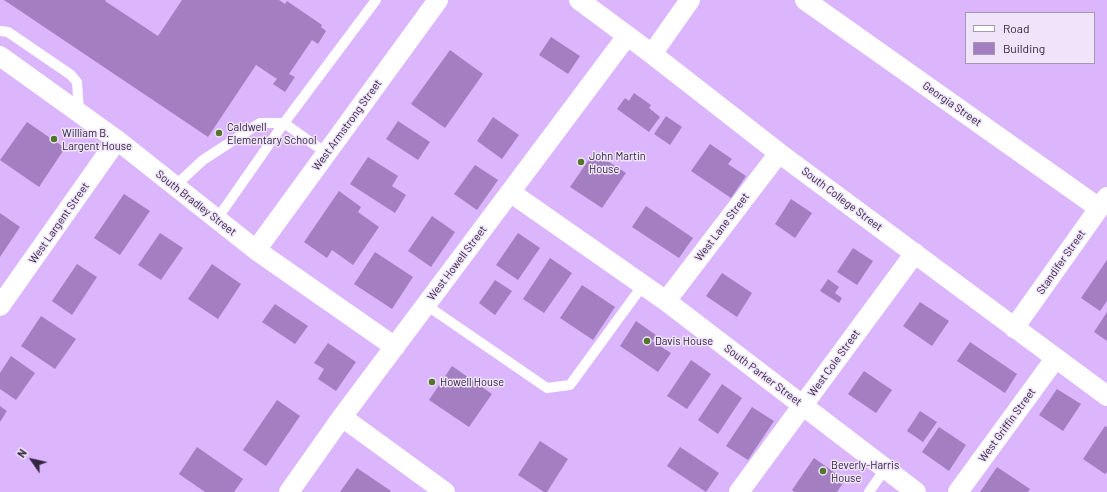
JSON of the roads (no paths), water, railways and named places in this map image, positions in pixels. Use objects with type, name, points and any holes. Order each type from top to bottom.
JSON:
[{"type":"street","name":"West Armstrong Street","points":[[256,250],[438,0]]},
{"type":"street","name":"South College Street","points":[[579,0],[652,54],[779,153],[1107,396]]},
{"type":"street","points":[[652,54],[690,0]]},
{"type":"street","name":"Georgia Street","points":[[805,0],[1103,202]]},
{"type":"street","name":"West Howell Street","points":[[289,492],[342,417],[627,36]]},
{"type":"street","name":"South Bradley Street","points":[[0,56],[117,140],[256,250],[395,347]]},
{"type":"street","name":"West Largent Street","points":[[0,306],[117,140]]},
{"type":"street","name":"West Lane Street","points":[[666,301],[779,153]]},
{"type":"street","name":"South Parker Street","points":[[510,192],[666,301],[916,492]]},
{"type":"street","name":"Standifer Street","points":[[1014,328],[1103,202]]},
{"type":"street","name":"West Cole Street","points":[[739,492],[915,253]]},
{"type":"street","name":"West Griffin Street","points":[[958,492],[1055,358]]},
{"type":"street","points":[[342,417],[445,492]]},
{"type":"lane","points":[[217,219],[284,123],[376,0]]},
{"type":"lane","points":[[0,31],[8,32],[71,75],[77,82],[79,113]]},
{"type":"lane","points":[[175,186],[203,160],[260,124],[284,123],[326,153]]},
{"type":"lane","points":[[426,305],[547,388],[570,385],[643,285]]},
{"type":"lane","points":[[869,492],[885,469]]},
{"type":"place","name":"Caldwell Elementary School","points":[[219,133]]},
{"type":"place","name":"William B. Largent House","points":[[54,139]]},
{"type":"place","name":"John Martin House","points":[[581,162]]},
{"type":"place","name":"Davis House","points":[[647,341]]},
{"type":"place","name":"Howell House","points":[[432,382]]},
{"type":"place","name":"Beverly-Harris House","points":[[823,471]]}]
